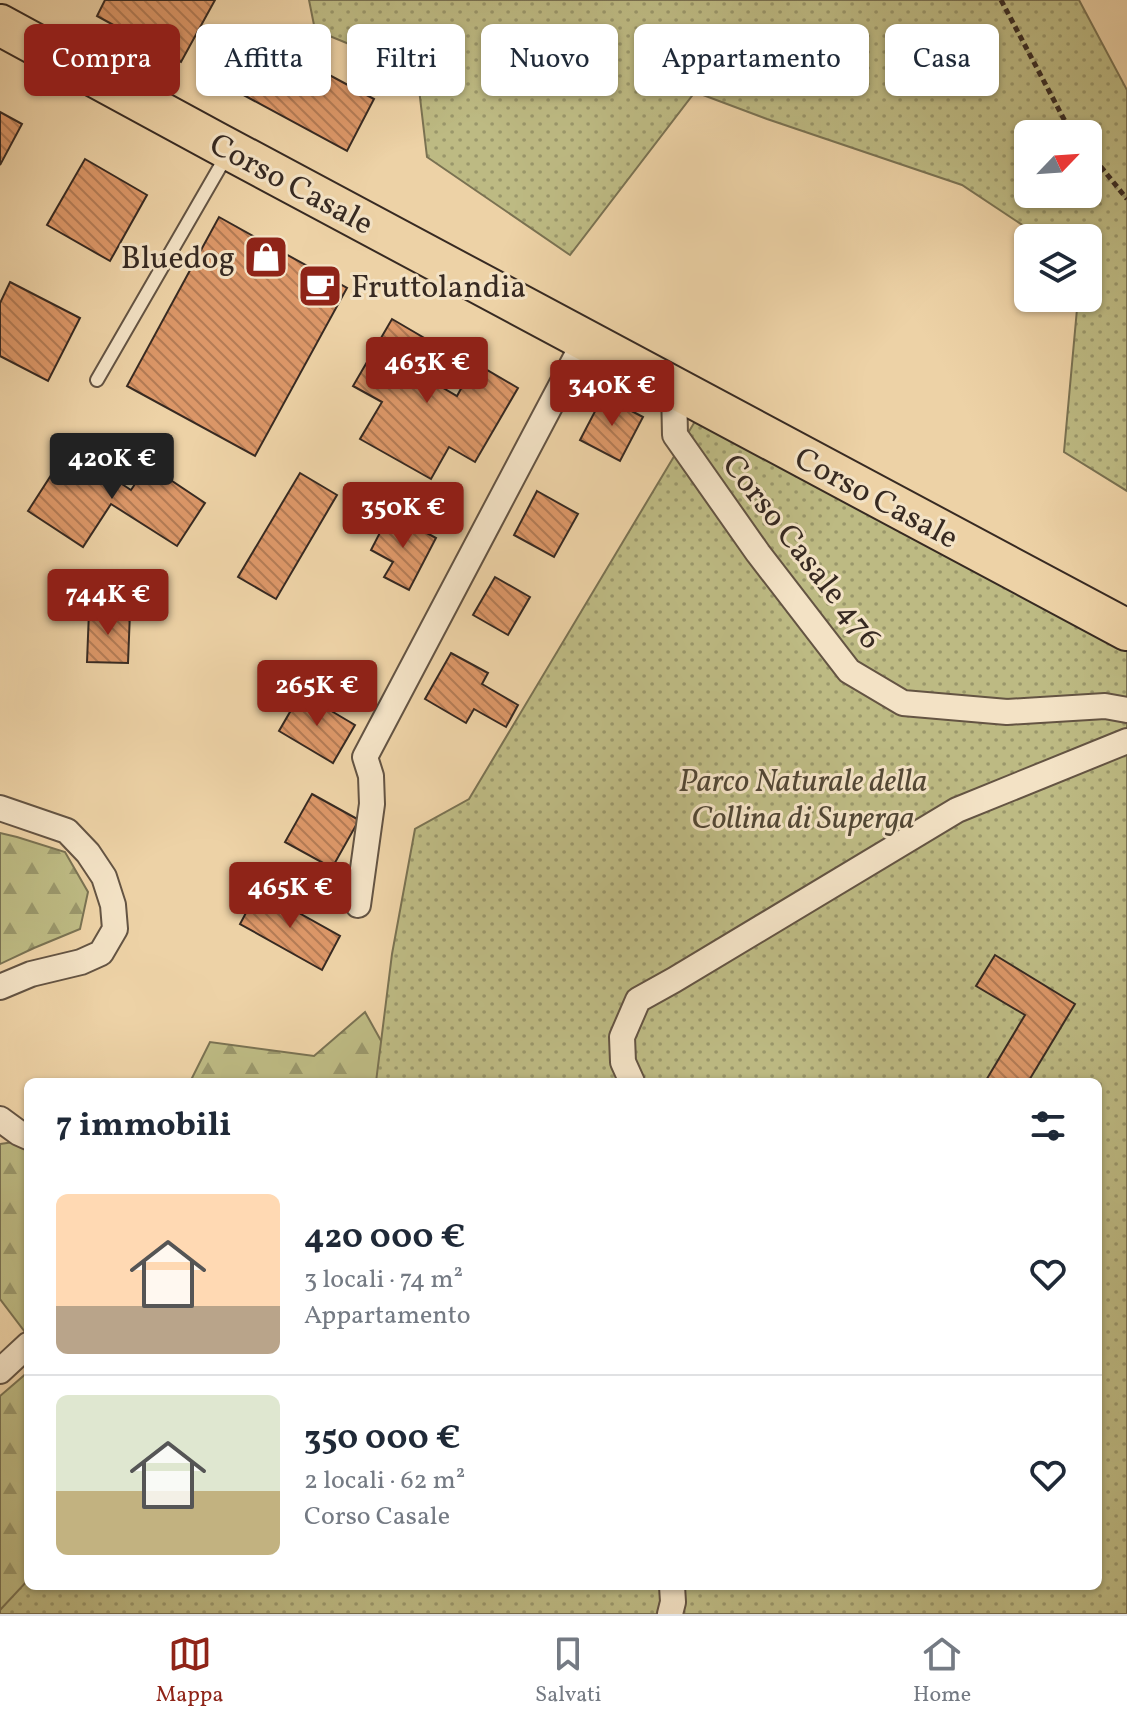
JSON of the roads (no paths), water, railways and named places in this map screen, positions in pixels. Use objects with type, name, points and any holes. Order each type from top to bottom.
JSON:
[{"type":"main road","name":"Corso Casale","points":[[0,25],[1127,630]]},
{"type":"street","points":[[358,905],[372,804],[371,776],[365,757],[585,340]]},
{"type":"street","name":"Corso Casale 476","points":[[674,388],[675,435],[758,553],[849,671],[903,703],[1007,712],[1105,706],[1127,710]]},
{"type":"street","points":[[630,1078],[623,1062],[622,1037],[638,1000],[957,810],[1127,741]]},
{"type":"street","points":[[0,808],[67,831],[88,853],[104,877],[113,905],[115,929],[101,953],[81,962],[31,974],[0,987]]},
{"type":"street","points":[[0,1119],[24,1135]]},
{"type":"street","points":[[0,1371],[24,1349]]},
{"type":"street","points":[[670,1614],[672,1590]]},
{"type":"lane","points":[[97,380],[230,150]]},
{"type":"place","name":"Bluedog","points":[[266,257]]},
{"type":"place","name":"Fruttolandia","points":[[320,286]]},
{"type":"park label","name":"Parco Naturale della Collina di Superga","points":[[803,798]]}]
